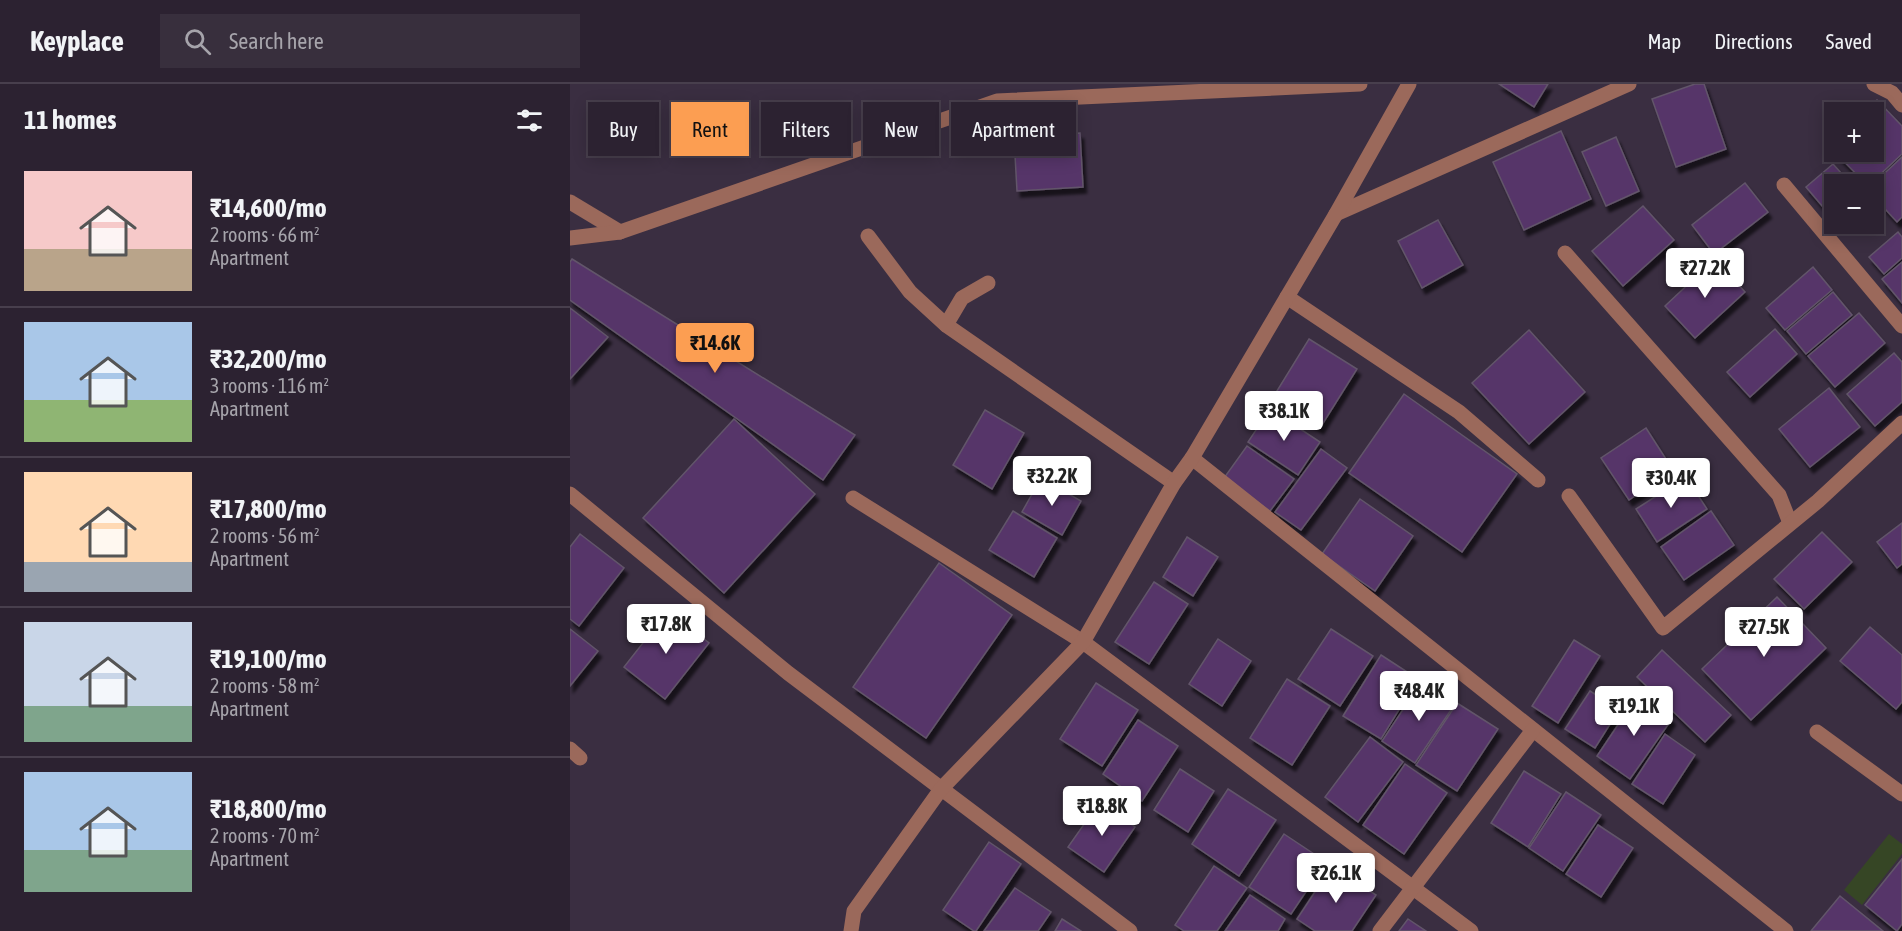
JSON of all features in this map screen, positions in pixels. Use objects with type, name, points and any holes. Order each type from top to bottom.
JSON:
[{"type":"street","points":[[570,238],[620,232],[997,101],[1360,84]]},
{"type":"street","points":[[851,931],[854,911],[941,789],[1083,642],[1174,483],[1192,458],[1336,214],[1408,84]]},
{"type":"street","points":[[1336,214],[1629,84]]},
{"type":"street","points":[[1874,84],[1892,93],[1902,105]]},
{"type":"street","points":[[1784,186],[1902,326]]},
{"type":"street","points":[[570,202],[620,232]]},
{"type":"street","points":[[868,236],[910,292],[946,325],[1174,483]]},
{"type":"street","points":[[1565,253],[1779,495],[1790,523]]},
{"type":"street","points":[[946,325],[962,298],[988,283]]},
{"type":"street","points":[[1287,297],[1459,412],[1538,480]]},
{"type":"street","points":[[1569,495],[1663,628],[1818,501],[1902,423]]},
{"type":"street","points":[[1192,458],[1786,931]]},
{"type":"street","points":[[570,494],[788,673],[1130,931]]},
{"type":"street","points":[[853,498],[1083,642],[1471,931]]},
{"type":"street","points":[[1380,931],[1533,730]]},
{"type":"street","points":[[1817,732],[1902,794]]},
{"type":"green space","points":[[1889,834],[1902,844],[1902,854],[1862,905],[1844,890]]},
{"type":"building","points":[[1499,84],[1548,84],[1534,107]]},
{"type":"building","points":[[1695,84],[1704,84],[1726,149],[1676,167],[1652,99]]},
{"type":"building","points":[[1884,107],[1902,126],[1902,154],[1881,174],[1856,174],[1845,162],[1884,162]]},
{"type":"building","points":[[1561,131],[1591,199],[1524,230],[1493,162]]},
{"type":"building","points":[[1076,133],[1080,133],[1083,187],[1017,191],[1015,156],[1076,156]]},
{"type":"building","points":[[1616,137],[1639,191],[1606,206],[1582,152]]},
{"type":"building","points":[[1902,157],[1902,217],[1897,222],[1884,208],[1884,174]]},
{"type":"building","points":[[1833,164],[1842,174],[1824,174],[1824,208],[1806,187]]},
{"type":"building","points":[[1745,183],[1768,212],[1714,254],[1692,225]]},
{"type":"building","points":[[1643,206],[1674,240],[1623,286],[1592,251]]},
{"type":"building","points":[[1438,220],[1463,265],[1422,288],[1398,241]]},
{"type":"building","points":[[1898,232],[1902,237],[1902,258],[1884,274],[1869,257]]},
{"type":"building","points":[[572,259],[855,435],[823,480],[570,300],[570,262]]},
{"type":"building","points":[[1715,259],[1745,292],[1695,338],[1665,306]]},
{"type":"building","points":[[1902,262],[1902,303],[1882,279]]},
{"type":"building","points":[[1813,267],[1832,290],[1785,330],[1766,308]]},
{"type":"building","points":[[1833,292],[1852,315],[1806,354],[1787,331]]},
{"type":"building","points":[[570,308],[608,337],[570,379]]},
{"type":"building","points":[[1859,313],[1885,343],[1835,387],[1808,356]]},
{"type":"building","points":[[1775,329],[1797,354],[1750,397],[1727,372]]},
{"type":"building","points":[[1529,330],[1585,392],[1529,444],[1472,383]]},
{"type":"building","points":[[1309,339],[1357,369],[1320,428],[1272,399]]},
{"type":"building","points":[[1894,353],[1902,362],[1902,402],[1875,426],[1847,394]]},
{"type":"building","points":[[1829,388],[1860,427],[1810,467],[1779,429]]},
{"type":"building","points":[[1404,394],[1517,474],[1462,552],[1349,473]]},
{"type":"building","points":[[1270,409],[1320,442],[1298,475],[1248,442]]},
{"type":"building","points":[[985,410],[1024,433],[992,489],[953,465]]},
{"type":"building","points":[[734,419],[815,494],[724,593],[643,518]]},
{"type":"building","points":[[1646,428],[1673,470],[1629,500],[1601,458]]},
{"type":"building","points":[[1247,446],[1294,479],[1270,511],[1224,478]]},
{"type":"building","points":[[1321,449],[1347,468],[1301,530],[1275,512]]},
{"type":"building","points":[[1686,477],[1707,509],[1657,542],[1636,509]]},
{"type":"building","points":[[1041,478],[1081,501],[1062,535],[1022,512]]},
{"type":"building","points":[[1360,499],[1413,536],[1375,591],[1322,554]]},
{"type":"building","points":[[1013,511],[1057,538],[1034,577],[989,550]]},
{"type":"building","points":[[1711,511],[1734,545],[1684,580],[1661,547]]},
{"type":"building","points":[[1902,523],[1902,564],[1897,568],[1877,542]]},
{"type":"building","points":[[1822,532],[1852,562],[1804,609],[1774,579]]},
{"type":"building","points":[[580,534],[624,568],[579,626],[570,619],[570,547]]},
{"type":"building","points":[[1187,537],[1218,557],[1193,596],[1163,577]]},
{"type":"building","points":[[939,563],[1012,615],[926,738],[853,687]]},
{"type":"building","points":[[1154,582],[1188,604],[1149,664],[1115,642]]},
{"type":"building","points":[[1777,597],[1826,648],[1751,720],[1702,669]]},
{"type":"building","points":[[668,611],[709,643],[665,699],[624,667]]},
{"type":"building","points":[[1870,627],[1902,655],[1902,702],[1896,709],[1840,661]]},
{"type":"building","points":[[570,629],[598,651],[570,686]]},
{"type":"building","points":[[1331,629],[1373,656],[1340,706],[1298,679]]},
{"type":"building","points":[[1218,639],[1251,661],[1222,706],[1189,684]]},
{"type":"building","points":[[1574,640],[1600,656],[1558,723],[1532,706]]},
{"type":"building","points":[[1662,650],[1731,715],[1705,742],[1637,677]]},
{"type":"building","points":[[1381,655],[1418,679],[1381,739],[1343,716]]},
{"type":"building","points":[[1287,679],[1330,706],[1292,765],[1250,738]]},
{"type":"building","points":[[1422,681],[1455,704],[1415,763],[1382,741]]},
{"type":"building","points":[[1096,683],[1138,710],[1102,766],[1060,739]]},
{"type":"building","points":[[1590,691],[1619,710],[1595,748],[1565,729]]},
{"type":"building","points":[[1638,695],[1672,719],[1630,779],[1597,756]]},
{"type":"building","points":[[1457,703],[1498,729],[1457,791],[1416,765]]},
{"type":"building","points":[[1138,720],[1178,746],[1142,801],[1103,774]]},
{"type":"building","points":[[1665,734],[1695,755],[1663,804],[1632,784]]},
{"type":"building","points":[[1370,737],[1403,762],[1358,822],[1325,797]]},
{"type":"building","points":[[1405,764],[1447,793],[1404,854],[1363,825]]},
{"type":"building","points":[[1180,769],[1214,791],[1188,832],[1154,810]]},
{"type":"building","points":[[1524,771],[1561,794],[1528,847],[1491,823]]},
{"type":"building","points":[[1228,789],[1276,820],[1239,876],[1192,844]]},
{"type":"building","points":[[1566,792],[1601,815],[1563,871],[1529,848]]},
{"type":"building","points":[[1099,803],[1135,827],[1104,872],[1068,847]]},
{"type":"building","points":[[1598,825],[1633,848],[1601,897],[1566,874]]},
{"type":"building","points":[[1284,834],[1326,862],[1291,914],[1249,887]]},
{"type":"building","points":[[989,842],[1021,864],[974,931],[943,910]]},
{"type":"building","points":[[1902,859],[1902,924],[1897,931],[1865,905]]},
{"type":"building","points":[[1214,866],[1247,888],[1217,931],[1184,931],[1175,925]]},
{"type":"building","points":[[1332,866],[1376,895],[1352,931],[1315,931],[1297,919]]},
{"type":"building","points":[[1015,888],[1051,912],[1038,931],[984,931]]},
{"type":"building","points":[[1250,895],[1285,919],[1278,931],[1225,931]]},
{"type":"building","points":[[1840,896],[1883,931],[1811,931]]},
{"type":"building","points":[[1062,919],[1081,931],[1055,931]]},
{"type":"building","points":[[1408,919],[1426,931],[1399,931]]}]
